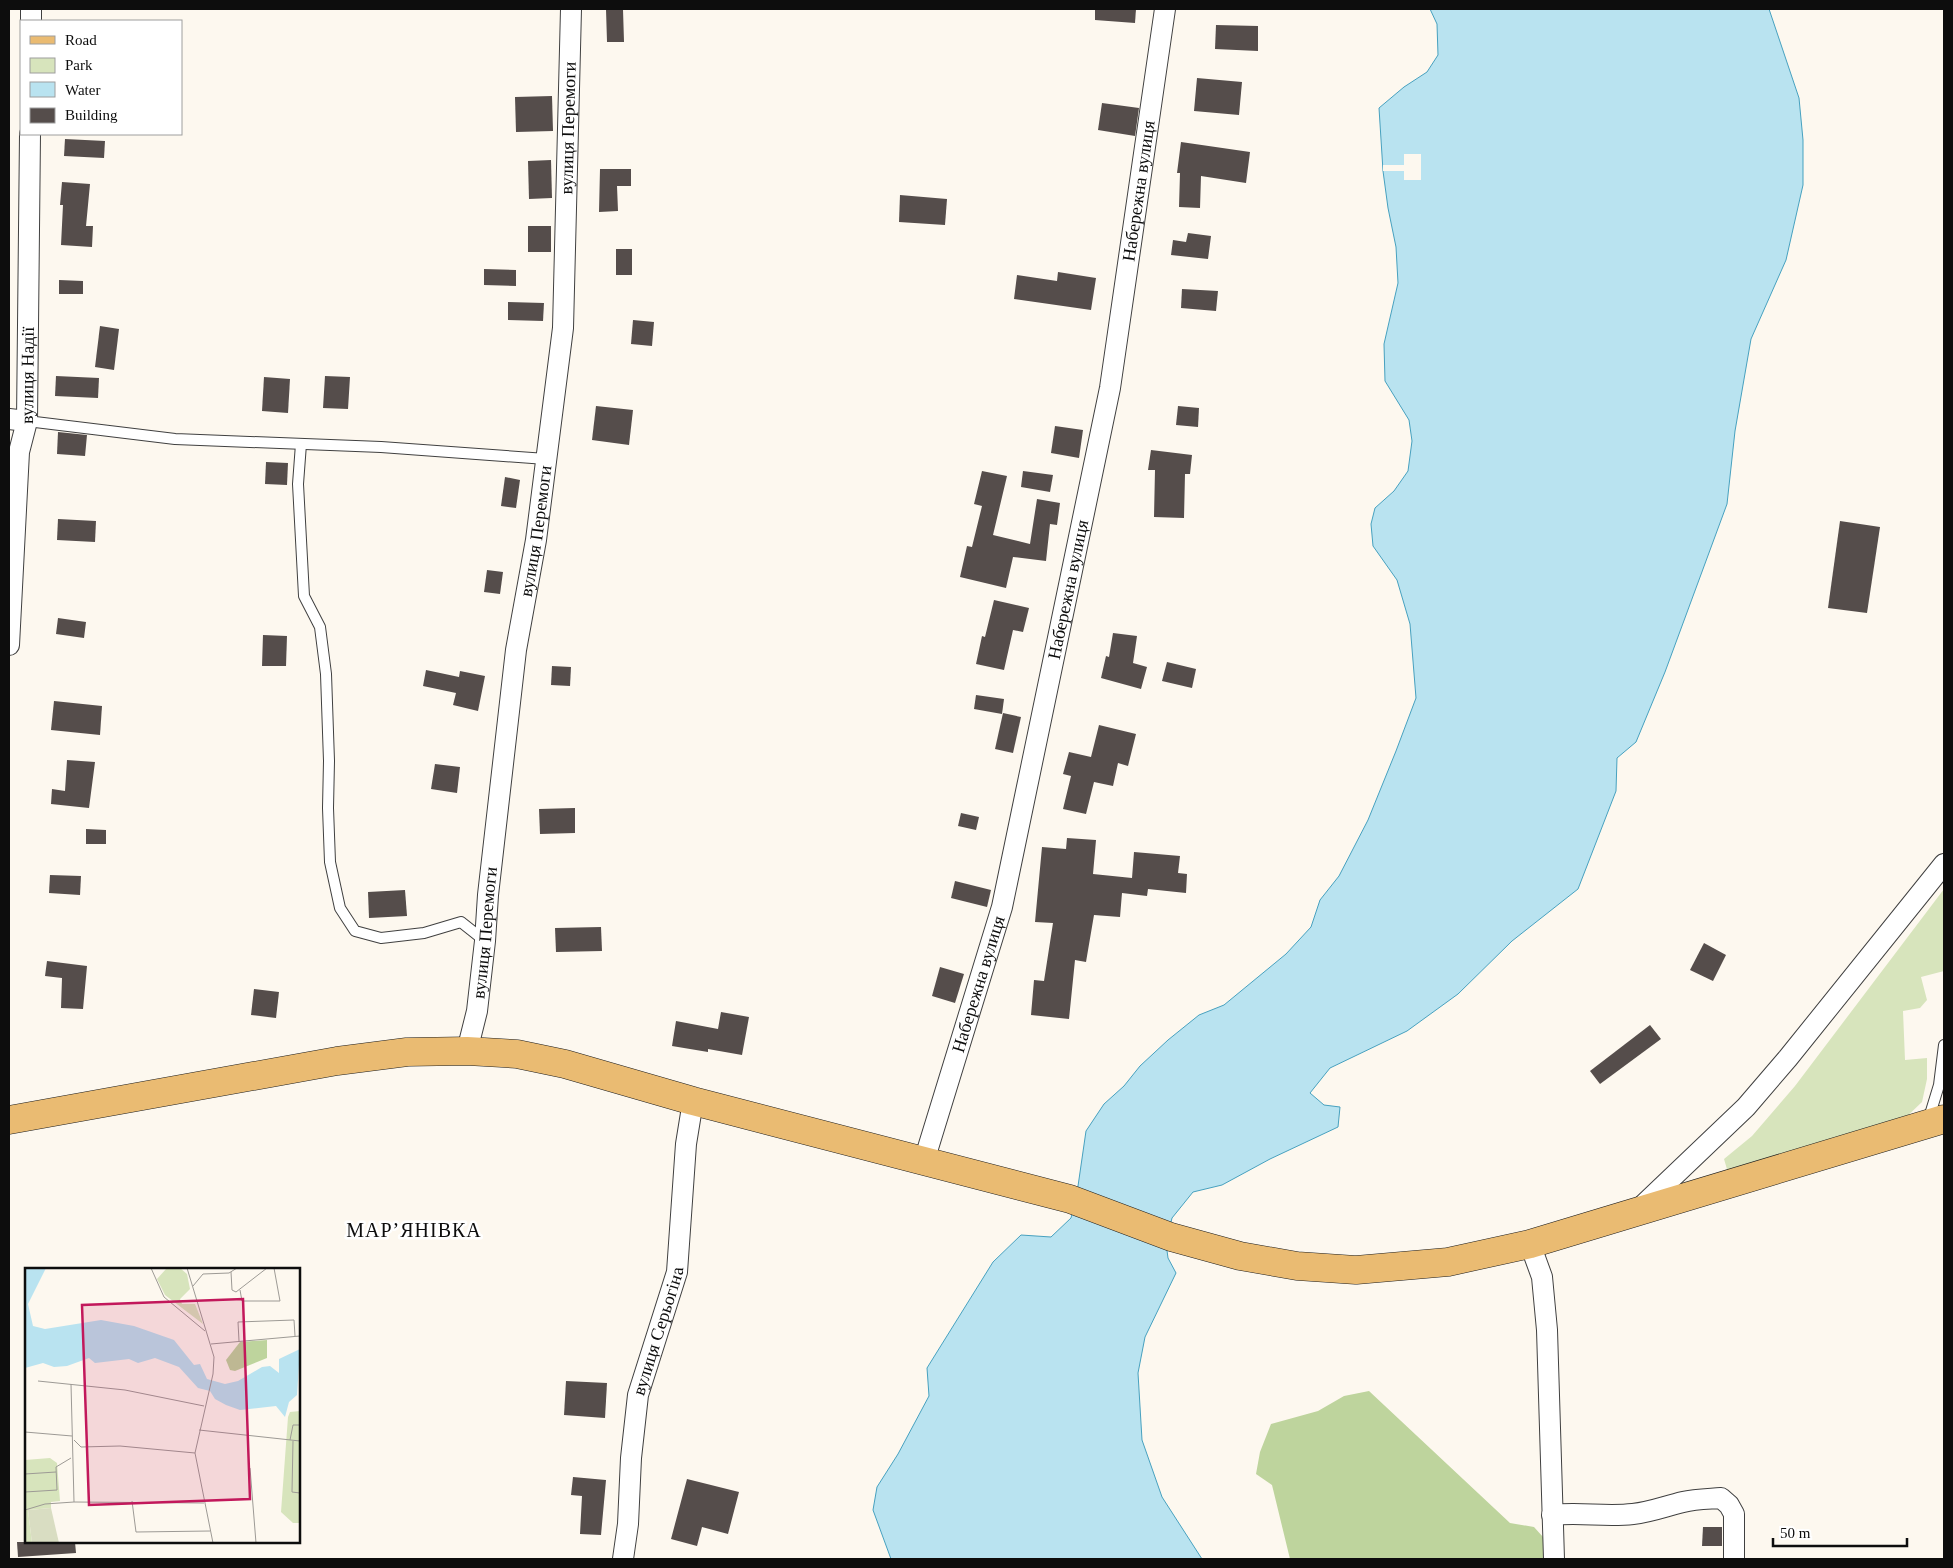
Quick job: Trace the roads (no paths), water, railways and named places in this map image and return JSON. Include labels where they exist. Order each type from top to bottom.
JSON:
[{"type":"main road","points":[[9,1120],[337,1061],[407,1052],[467,1051],[517,1054],[565,1064],[692,1100],[1070,1199],[1171,1237],[1240,1256],[1297,1266],[1356,1270],[1448,1262],[1530,1244],[1936,1121]]},
{"type":"street","name":"вулиця Перемоги","points":[[467,1051],[477,1011],[488,895],[516,650],[536,540],[563,328],[571,9]]},
{"type":"street","name":"Набережна вулиця","points":[[924,1161],[1004,897],[1110,388],[1165,9]]},
{"type":"street","name":"вулиця Надії","points":[[9,644],[19,452],[18,420],[30,135]]},
{"type":"street","points":[[1637,1211],[1746,1107],[1788,1058],[1944,864]]},
{"type":"street","name":"вулиця Серьогіна","points":[[623,1559],[628,1524],[631,1458],[638,1395],[677,1272],[686,1144],[692,1100]]},
{"type":"street","points":[[1530,1244],[1542,1277],[1547,1330],[1554,1559]]},
{"type":"street","points":[[1552,1515],[1570,1513],[1605,1516],[1634,1514],[1654,1511],[1698,1499],[1721,1498],[1729,1505],[1734,1514],[1734,1559]]},
{"type":"lane","points":[[18,420],[175,439],[381,447],[546,459]]},
{"type":"lane","points":[[301,444],[298,484],[304,596],[320,627],[326,674],[330,862],[340,908],[355,931],[381,938],[424,933],[461,922],[485,942]]},
{"type":"lane","points":[[1936,1121],[1944,1044]]},
{"type":"water","points":[[1430,9],[1769,9],[1799,98],[1803,140],[1803,185],[1786,260],[1751,339],[1735,431],[1727,504],[1665,672],[1636,742],[1617,758],[1616,791],[1578,889],[1512,941],[1458,994],[1407,1031],[1330,1068],[1310,1093],[1324,1105],[1340,1107],[1338,1127],[1270,1159],[1222,1185],[1193,1192],[1172,1218],[1166,1243],[1168,1258],[1176,1273],[1145,1337],[1138,1373],[1142,1440],[1162,1497],[1202,1559],[891,1559],[873,1510],[877,1487],[898,1454],[929,1396],[927,1368],[993,1262],[1021,1235],[1051,1237],[1071,1218],[1077,1193],[1086,1131],[1104,1104],[1168,1040],[1199,1015],[1224,1005],[1286,954],[1311,927],[1320,900],[1339,876],[1368,820],[1416,698],[1410,624],[1397,580],[1373,546],[1371,524],[1375,508],[1394,491],[1408,471],[1412,441],[1409,420],[1385,381],[1384,344],[1398,283],[1396,247],[1383,171],[1379,108],[1404,87],[1427,72],[1438,55],[1437,24]]},
{"type":"district","name":"МАР’ЯНІВКА","points":[[414,1230]]}]
